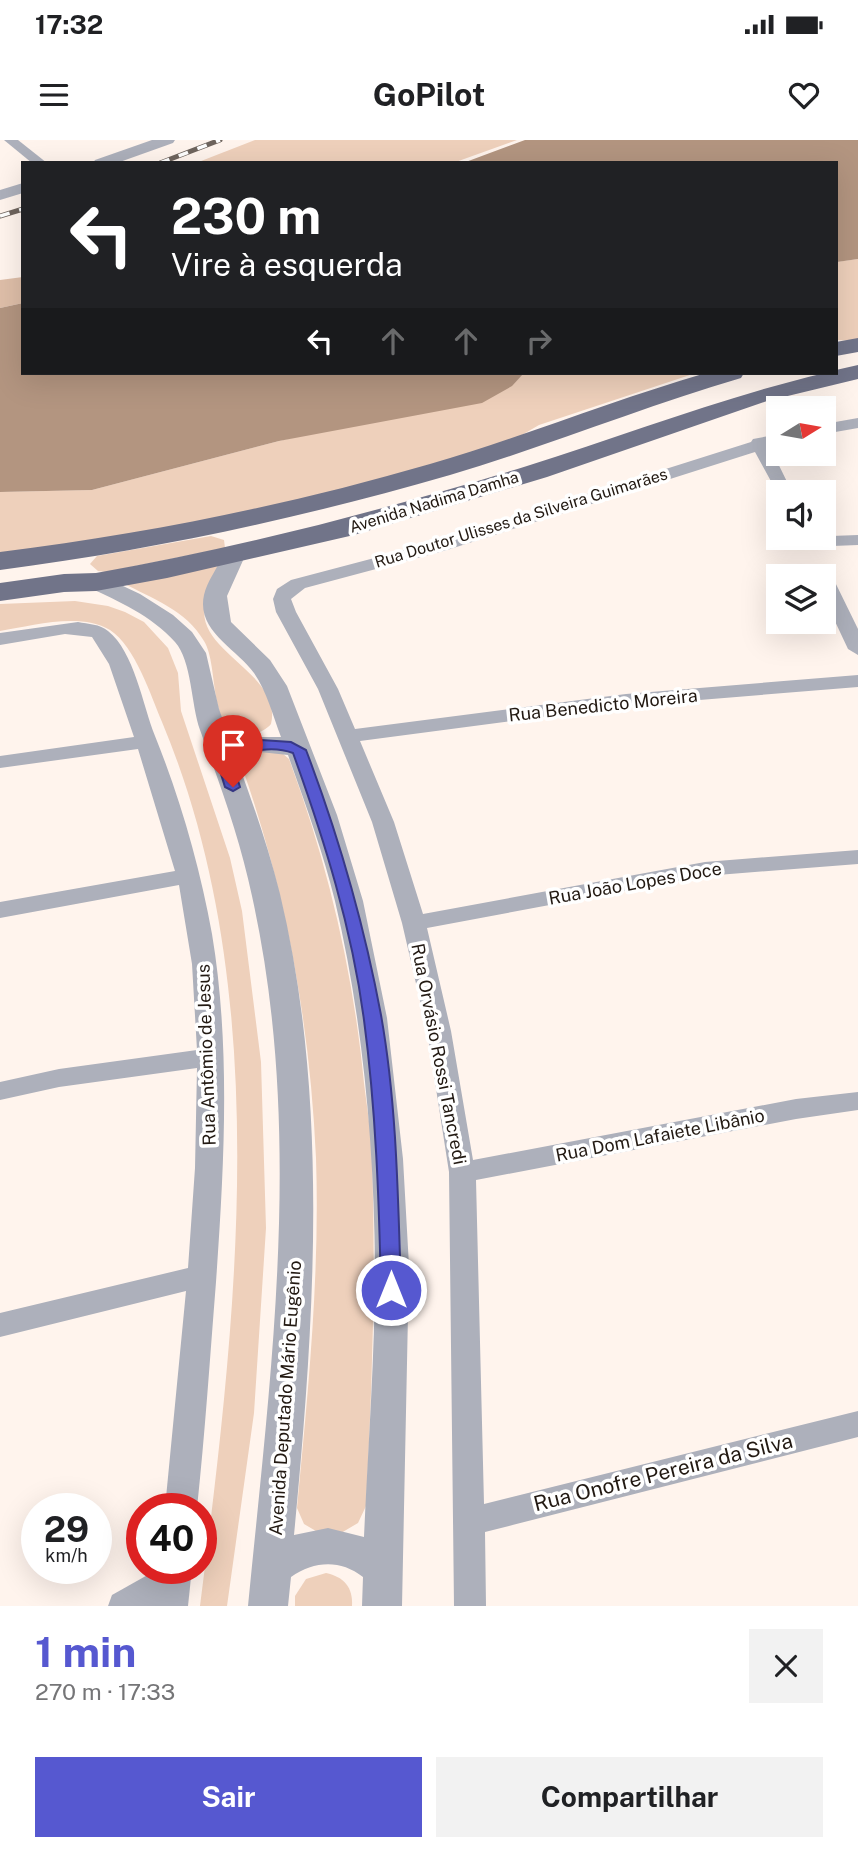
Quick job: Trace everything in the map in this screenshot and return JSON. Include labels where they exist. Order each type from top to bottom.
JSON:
[{"type":"main road","points":[[838,349],[858,345]]},
{"type":"main road","name":"Avenida Nadima Damha","points":[[0,592],[64,583],[96,582],[234,555],[427,506],[759,396],[858,372]]},
{"type":"main road","name":"Avenida Nadima Damha","points":[[0,561],[89,550],[320,502],[441,469],[726,375]]},
{"type":"main road","points":[[213,526],[236,538],[238,550],[234,555]]},
{"type":"main road","points":[[89,550],[77,557],[73,568],[80,578],[96,582]]},
{"type":"street","points":[[10,140],[38,161]]},
{"type":"street","points":[[107,161],[167,140]]},
{"type":"street","points":[[0,195],[21,189]]},
{"type":"street","points":[[836,427],[858,424]]},
{"type":"street","name":"Rua Doutor Ulisses da Silveira Guimarães","points":[[286,612],[282,599],[284,593],[298,584],[442,547],[766,442]]},
{"type":"street","points":[[759,443],[777,480]]},
{"type":"street","points":[[836,540],[858,540]]},
{"type":"street","points":[[234,555],[215,596],[219,622],[261,665],[275,686],[323,815],[349,901],[372,1018],[385,1133],[392,1266],[383,1588]]},
{"type":"street","name":"Avenida Deputado Mário Eugênio","points":[[96,582],[150,611],[186,638],[196,655],[205,709],[250,838],[271,916],[288,1031],[296,1160],[295,1269],[289,1391],[268,1606]]},
{"type":"street","points":[[836,602],[858,649]]},
{"type":"street","name":"Rua Orvásio Rossi Tancredi","points":[[286,612],[323,679],[383,822],[414,923],[439,1031],[462,1172],[470,1606]]},
{"type":"street","name":"Rua Antômio de Jesus","points":[[0,639],[51,630],[86,630],[100,634],[107,640],[129,688],[168,803],[187,876],[204,962],[209,1057],[210,1166],[182,1493]]},
{"type":"street","name":"Rua Benedicto Moreira","points":[[349,736],[626,700],[858,681]]},
{"type":"street","points":[[214,732],[233,738],[256,737],[275,731],[288,721]]},
{"type":"street","points":[[0,762],[146,741]]},
{"type":"street","points":[[224,761],[240,750],[261,744],[282,745],[299,750]]},
{"type":"street","name":"Rua João Lopes Doce","points":[[414,923],[705,869],[858,857]]},
{"type":"street","points":[[0,910],[187,876]]},
{"type":"street","points":[[0,1091],[60,1078],[209,1057]]},
{"type":"street","name":"Rua Dom Lafaiete Libânio","points":[[462,1172],[796,1109],[858,1101]]},
{"type":"street","points":[[0,1325],[200,1276]]},
{"type":"street","name":"Rua Onofre Pereira da Silva","points":[[468,1522],[858,1424]]},
{"type":"street","points":[[272,1567],[299,1550],[331,1545],[360,1552],[383,1588]]},
{"type":"street","points":[[124,1606],[174,1584]]},
{"type":"shaded area","points":[[255,140],[517,140],[459,161],[201,161]]},
{"type":"shaded area","points":[[525,140],[858,140],[858,259],[838,262],[838,161],[468,161]]},
{"type":"shaded area","points":[[858,259],[858,341],[838,340],[838,262]]},
{"type":"shaded area","points":[[21,277],[21,303],[0,308],[0,280]]},
{"type":"shaded area","points":[[21,303],[21,375],[522,375],[512,386],[482,403],[279,441],[92,490],[0,492],[0,308]]},
{"type":"shaded area","points":[[522,375],[690,375],[539,425],[515,439],[418,472],[208,522],[0,555],[0,492],[92,490],[279,441],[511,386]]},
{"type":"shaded area","points":[[211,536],[224,540],[225,548],[106,572],[98,571],[90,564],[97,556]]},
{"type":"shaded area","points":[[221,564],[206,600],[205,622],[225,650],[264,690],[271,706],[271,724],[255,733],[235,732],[226,724],[216,698],[209,653],[197,630],[168,606],[123,583]]},
{"type":"shaded area","points":[[75,601],[108,606],[144,622],[168,648],[178,673],[181,711],[230,858],[242,911],[261,1062],[266,1228],[254,1413],[227,1606],[200,1606],[203,1584],[217,1584],[217,1493],[213,1493],[234,1273],[237,1159],[234,1046],[221,935],[198,826],[162,722],[135,659],[119,637],[98,625],[70,621],[0,631],[0,604]]},
{"type":"shaded area","points":[[255,750],[281,752],[289,759],[316,838],[346,959],[370,1132],[373,1291],[366,1506],[358,1523],[341,1533],[321,1534],[304,1524],[297,1508],[315,1290],[316,1158],[308,1058],[293,958],[271,860],[241,764],[245,756]]},
{"type":"shaded area","points":[[326,1573],[338,1577],[346,1584],[351,1593],[352,1606],[295,1606],[295,1596],[306,1579]]},
{"type":"railway","points":[[165,161],[220,140]]},
{"type":"railway","points":[[0,216],[21,210]]},
{"type":"route","points":[[233,787],[224,761],[231,755],[261,744],[291,747],[299,750],[323,815],[349,901],[372,1018],[387,1159],[391,1290]]}]
